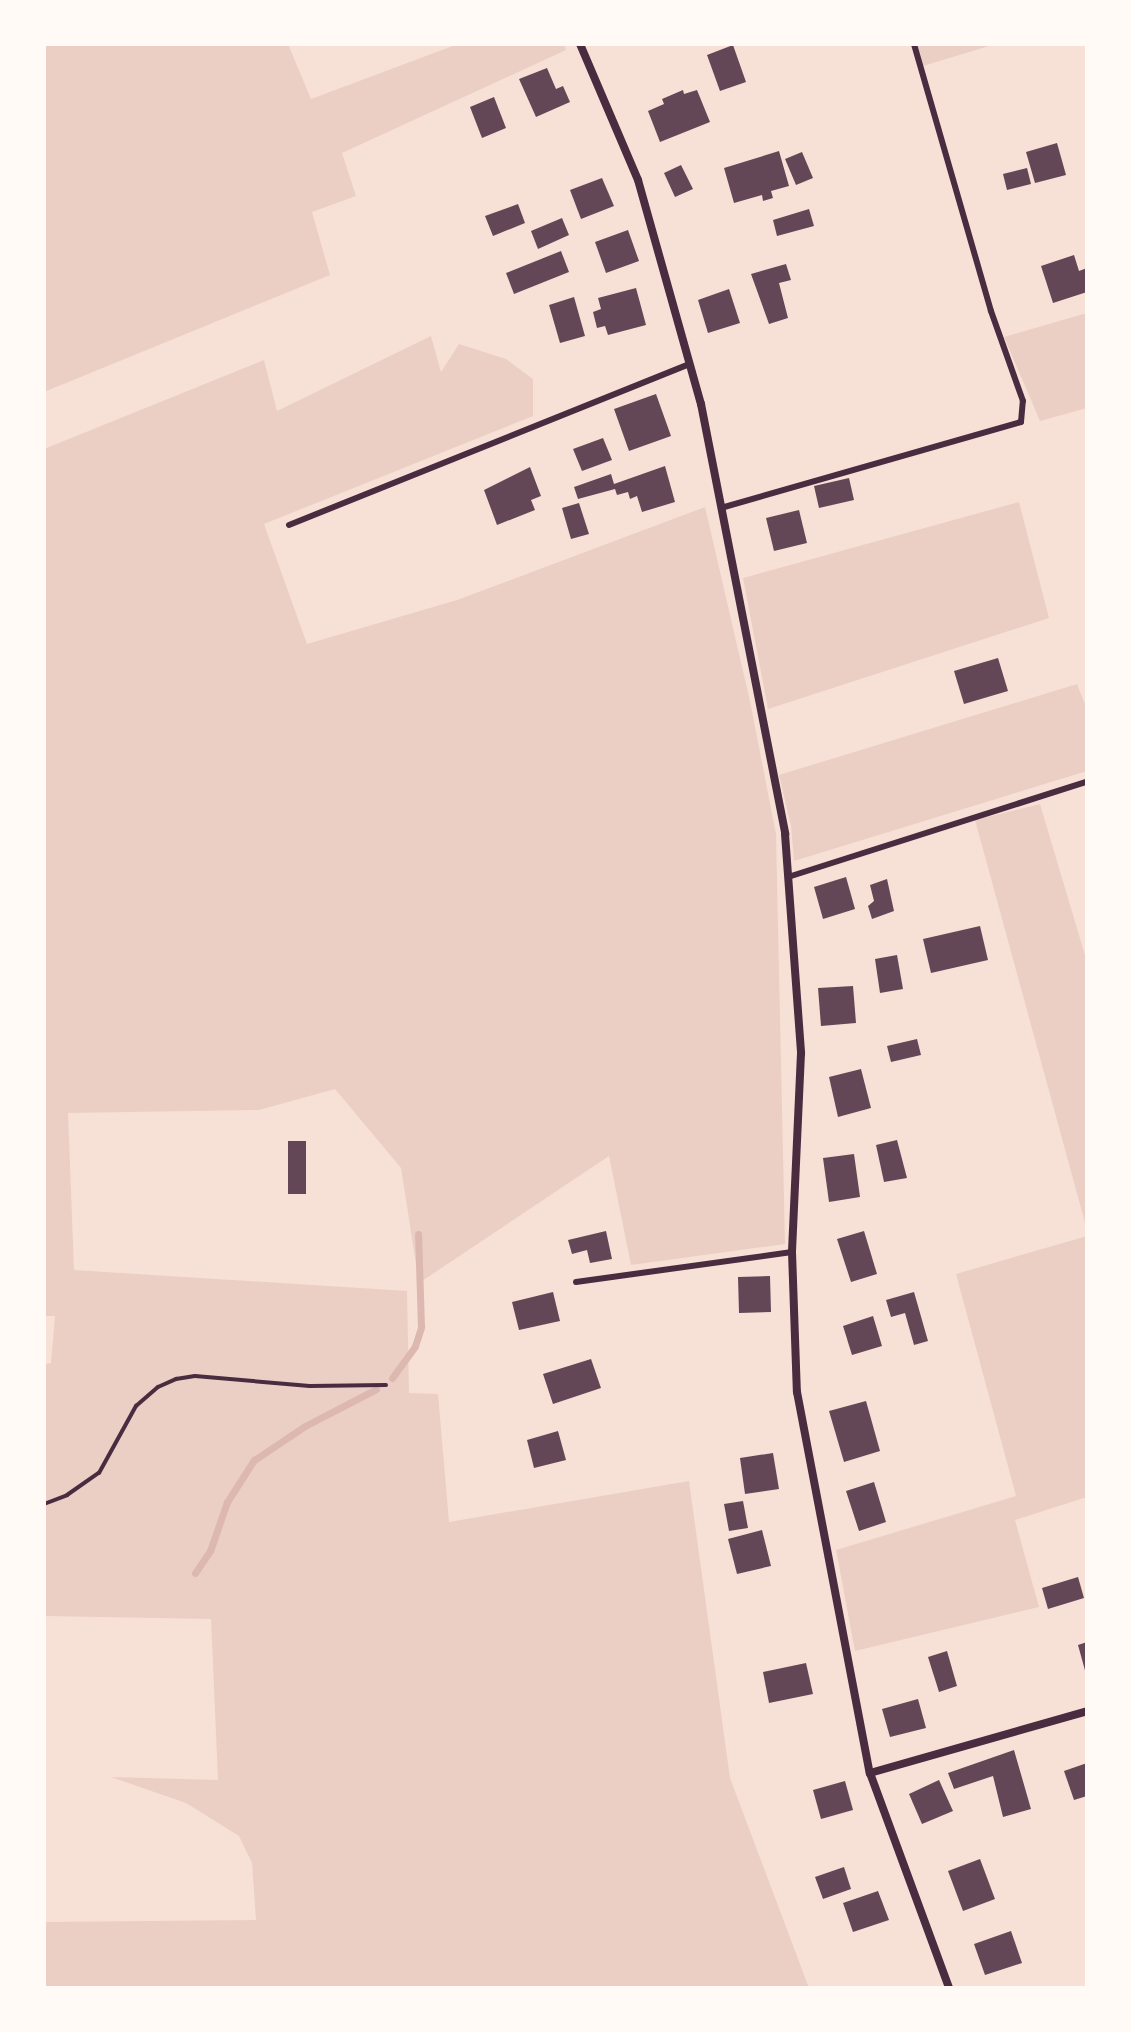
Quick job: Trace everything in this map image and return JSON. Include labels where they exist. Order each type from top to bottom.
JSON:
[{"type":"street","points":[[580,44],[638,180],[690,364],[785,834],[801,1053],[792,1252],[797,1392],[870,1773],[949,1988]]},
{"type":"street","points":[[870,1773],[1087,1711]]},
{"type":"lane","points":[[721,508],[1021,422],[1023,401],[991,311],[914,44]]},
{"type":"lane","points":[[289,525],[690,364]]},
{"type":"lane","points":[[788,877],[1086,782]]},
{"type":"lane","points":[[576,1282],[792,1252]]},
{"type":"path","points":[[44,1504],[67,1495],[99,1473],[136,1406],[158,1387],[176,1379],[195,1376],[310,1386],[386,1385]]},
{"type":"shaded area","points":[[44,44],[288,44],[311,99],[458,44],[564,44],[566,50],[342,153],[356,196],[312,212],[330,275],[44,392]]},
{"type":"shaded area","points":[[917,44],[996,44],[923,66]]},
{"type":"shaded area","points":[[1087,313],[1087,408],[1040,421],[1004,337]]},
{"type":"shaded area","points":[[431,336],[441,372],[459,344],[506,359],[533,379],[533,416],[264,524],[307,644],[457,600],[705,507],[750,701],[776,834],[785,1244],[631,1265],[609,1156],[419,1283],[401,1168],[335,1089],[259,1110],[68,1113],[74,1270],[407,1291],[409,1393],[438,1394],[449,1522],[689,1481],[730,1778],[809,1988],[44,1988],[44,1922],[256,1920],[252,1863],[239,1836],[186,1803],[111,1777],[218,1780],[211,1619],[44,1616],[44,1364],[51,1363],[55,1316],[44,1316],[44,449],[264,360],[277,411]]},
{"type":"shaded area","points":[[1019,502],[1049,618],[768,709],[743,578]]},
{"type":"shaded area","points":[[1077,684],[1087,709],[1087,771],[794,861],[791,826],[779,775]]},
{"type":"shaded area","points":[[1040,804],[1087,962],[1087,1230],[975,820]]},
{"type":"shaded area","points":[[1087,1236],[1087,1497],[1015,1520],[1039,1607],[855,1651],[836,1550],[1016,1496],[956,1274]]},
{"type":"building","points":[[733,45],[746,82],[720,91],[707,55]]},
{"type":"building","points":[[547,68],[556,89],[563,86],[570,102],[536,117],[519,79]]},
{"type":"building","points":[[683,90],[684,94],[697,90],[710,122],[660,142],[648,111],[664,104],[662,99]]},
{"type":"building","points":[[494,97],[506,128],[482,138],[470,107]]},
{"type":"building","points":[[1057,143],[1066,175],[1035,183],[1026,152]]},
{"type":"building","points":[[779,151],[789,186],[771,191],[773,198],[763,201],[762,195],[734,203],[724,168]]},
{"type":"building","points":[[802,152],[813,178],[796,185],[785,159]]},
{"type":"building","points":[[681,165],[693,189],[675,197],[664,173]]},
{"type":"building","points":[[1027,168],[1031,184],[1007,190],[1003,174]]},
{"type":"building","points":[[602,178],[614,206],[581,219],[570,190]]},
{"type":"building","points":[[518,204],[525,223],[493,236],[485,216]]},
{"type":"building","points":[[809,209],[814,226],[777,236],[773,220]]},
{"type":"building","points":[[562,218],[569,235],[538,249],[531,231]]},
{"type":"building","points":[[628,230],[639,261],[606,273],[595,242]]},
{"type":"building","points":[[561,251],[569,272],[514,294],[506,273]]},
{"type":"building","points":[[1074,255],[1079,271],[1087,268],[1087,292],[1053,303],[1041,266]]},
{"type":"building","points":[[786,264],[791,280],[779,283],[788,318],[769,324],[751,274]]},
{"type":"building","points":[[636,288],[646,325],[608,335],[605,326],[597,328],[593,312],[601,309],[598,298]]},
{"type":"building","points":[[729,289],[740,323],[708,333],[698,300]]},
{"type":"building","points":[[574,297],[585,336],[560,343],[549,305]]},
{"type":"building","points":[[656,394],[671,436],[629,451],[614,409]]},
{"type":"building","points":[[603,438],[612,460],[582,471],[573,449]]},
{"type":"building","points":[[665,466],[675,502],[642,512],[637,496],[630,499],[628,492],[617,495],[615,489],[578,499],[574,487],[611,474],[614,484]]},
{"type":"building","points":[[530,467],[541,496],[531,500],[535,510],[497,525],[484,490]]},
{"type":"building","points":[[849,478],[854,500],[819,508],[814,486]]},
{"type":"building","points":[[579,503],[589,534],[571,539],[562,508]]},
{"type":"building","points":[[799,510],[807,543],[774,551],[766,518]]},
{"type":"building","points":[[998,658],[1008,691],[964,704],[954,671]]},
{"type":"building","points":[[846,877],[855,909],[823,919],[814,887]]},
{"type":"building","points":[[887,879],[894,911],[872,919],[868,906],[874,901],[870,885]]},
{"type":"building","points":[[980,926],[988,960],[931,973],[923,939]]},
{"type":"building","points":[[897,955],[903,989],[880,993],[875,959]]},
{"type":"building","points":[[853,986],[856,1023],[821,1026],[818,988]]},
{"type":"building","points":[[917,1039],[921,1055],[891,1062],[887,1046]]},
{"type":"building","points":[[861,1069],[871,1108],[838,1117],[829,1077]]},
{"type":"building","points":[[897,1140],[907,1178],[884,1182],[876,1145]]},
{"type":"building","points":[[288,1141],[306,1141],[306,1194],[288,1194]]},
{"type":"building","points":[[854,1154],[860,1197],[829,1202],[823,1158]]},
{"type":"building","points":[[606,1231],[612,1259],[590,1263],[587,1250],[572,1254],[568,1240]]},
{"type":"building","points":[[864,1231],[877,1274],[851,1282],[837,1239]]},
{"type":"building","points":[[770,1276],[771,1312],[739,1313],[738,1277]]},
{"type":"building","points":[[553,1292],[560,1321],[519,1330],[512,1302]]},
{"type":"building","points":[[914,1292],[928,1341],[914,1345],[905,1313],[891,1317],[886,1300]]},
{"type":"building","points":[[873,1316],[882,1346],[852,1355],[843,1326]]},
{"type":"building","points":[[591,1359],[601,1388],[553,1404],[543,1374]]},
{"type":"building","points":[[866,1401],[880,1451],[844,1462],[829,1411]]},
{"type":"building","points":[[558,1431],[566,1460],[534,1468],[527,1440]]},
{"type":"building","points":[[773,1453],[779,1489],[745,1494],[740,1458]]},
{"type":"building","points":[[874,1482],[886,1522],[859,1531],[846,1491]]},
{"type":"building","points":[[743,1501],[748,1528],[729,1531],[724,1504]]},
{"type":"building","points":[[762,1530],[771,1566],[737,1574],[728,1539]]},
{"type":"building","points":[[1078,1577],[1084,1598],[1048,1609],[1042,1588]]},
{"type":"building","points":[[1087,1642],[1087,1674],[1086,1674],[1078,1645]]},
{"type":"building","points":[[947,1651],[957,1686],[939,1692],[928,1657]]},
{"type":"building","points":[[806,1663],[813,1694],[769,1703],[763,1672]]},
{"type":"building","points":[[918,1699],[926,1728],[890,1737],[882,1709]]},
{"type":"building","points":[[1014,1750],[1031,1809],[1003,1817],[993,1776],[954,1789],[948,1773]]},
{"type":"building","points":[[1087,1763],[1087,1796],[1074,1800],[1064,1771]]},
{"type":"building","points":[[939,1780],[953,1811],[922,1824],[909,1794]]},
{"type":"building","points":[[845,1781],[853,1810],[821,1819],[813,1790]]},
{"type":"building","points":[[980,1859],[995,1899],[963,1911],[948,1871]]},
{"type":"building","points":[[844,1867],[851,1889],[823,1899],[815,1877]]},
{"type":"building","points":[[878,1891],[889,1920],[853,1932],[843,1903]]},
{"type":"building","points":[[1011,1931],[1022,1963],[985,1975],[974,1944]]},
{"type":"waterway","points":[[392,1378],[415,1346],[421,1327],[418,1234]]},
{"type":"waterway","points":[[195,1573],[210,1551],[227,1502],[254,1460],[305,1426],[376,1389]]}]
